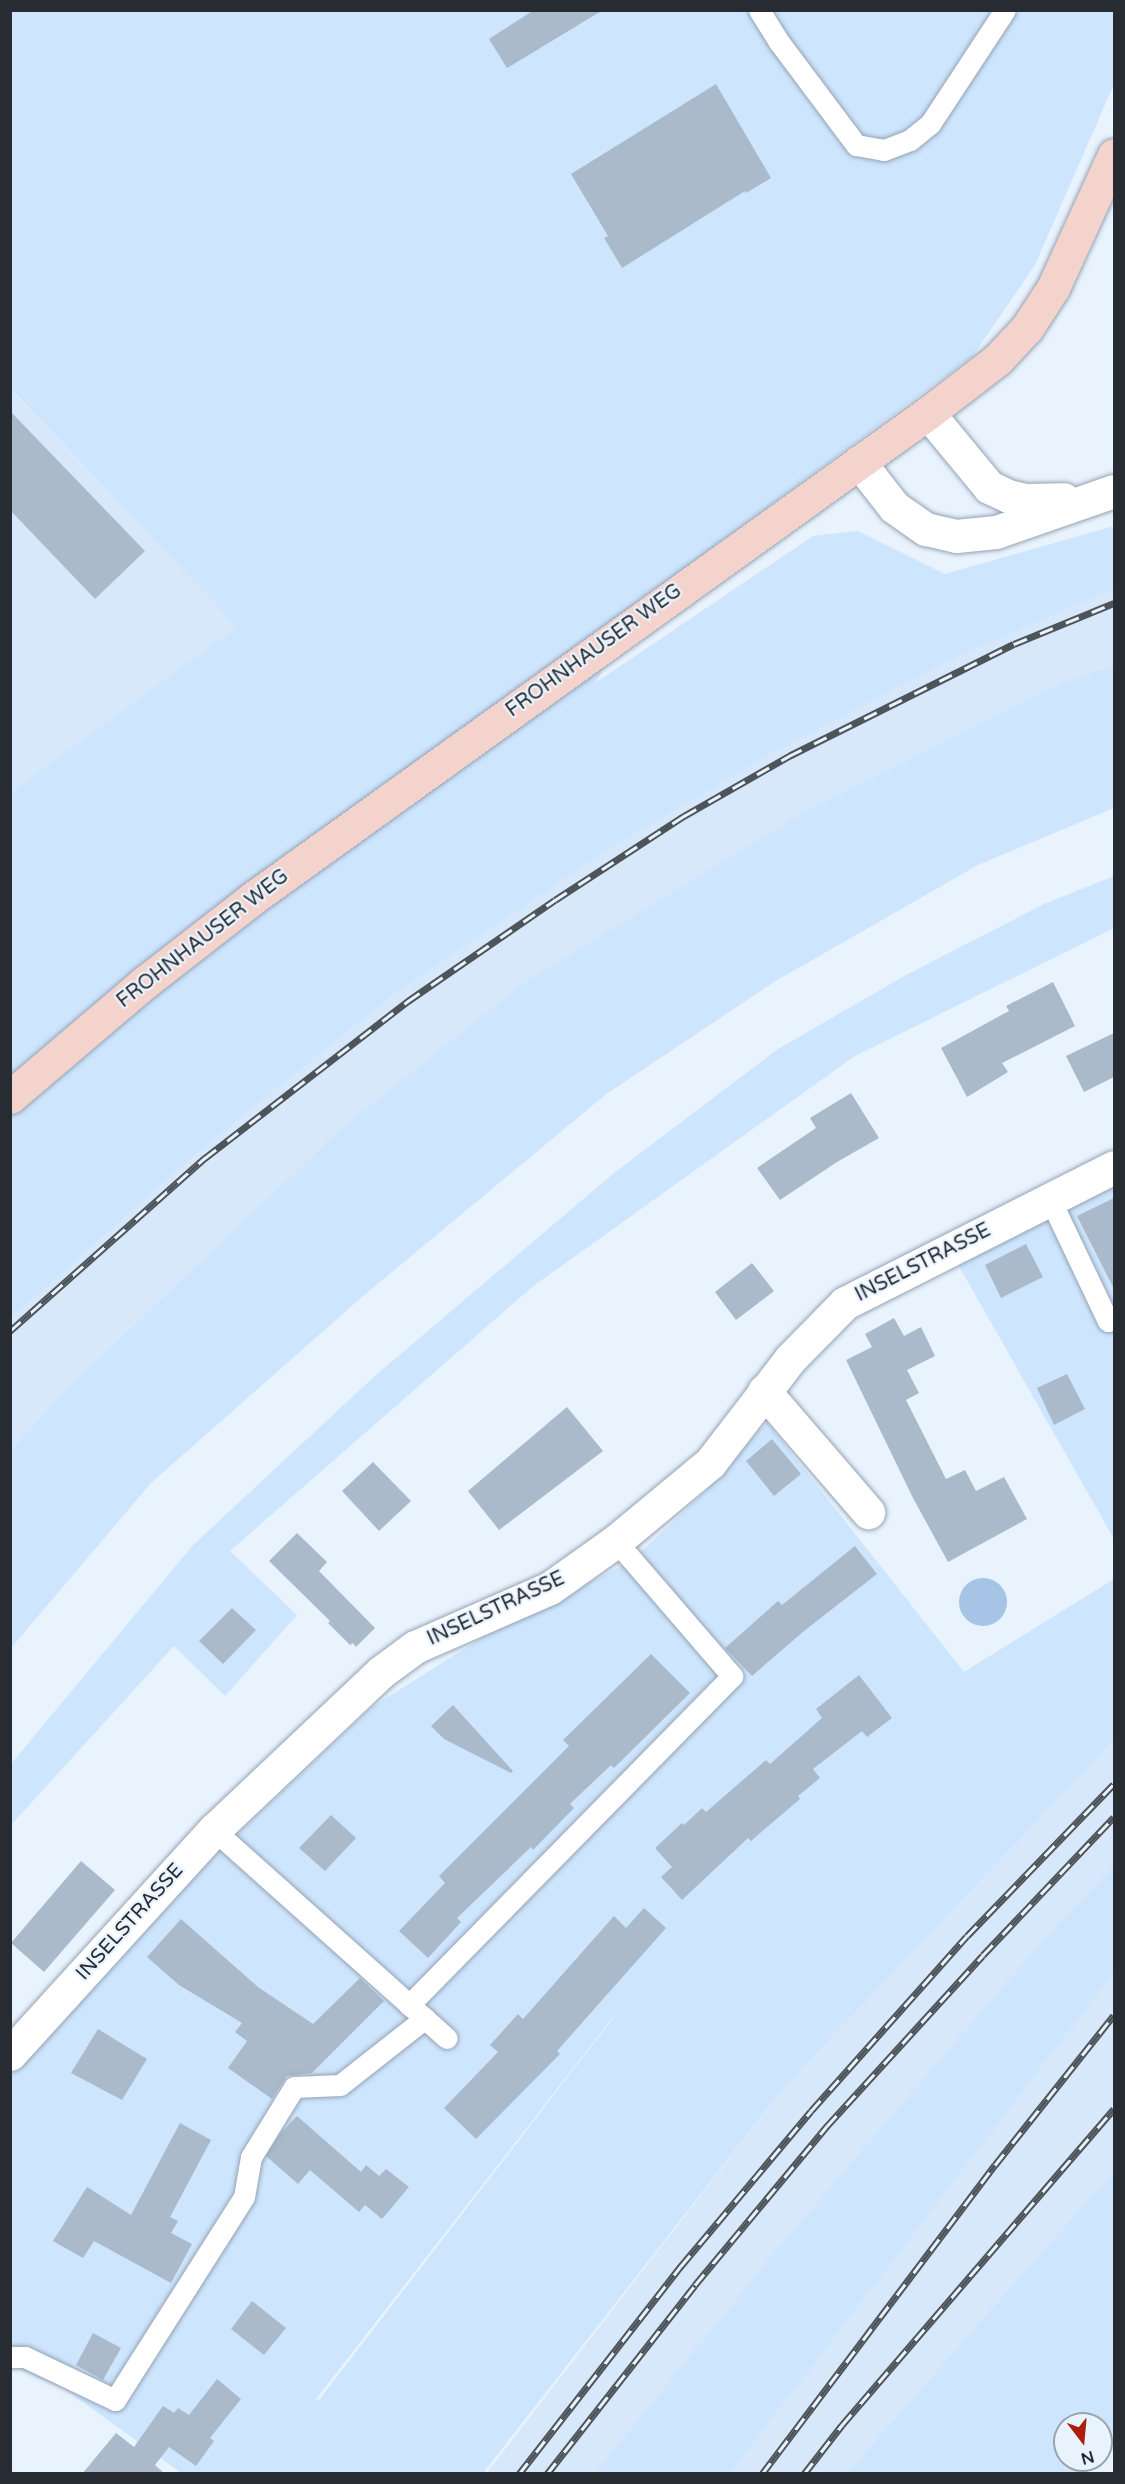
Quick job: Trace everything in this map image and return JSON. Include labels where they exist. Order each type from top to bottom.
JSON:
[{"type":"main road","name":"FROHNHAUSER WEG","points":[[10,1097],[135,990],[253,898],[928,413],[998,359],[1027,328],[1053,288],[1114,155]]},
{"type":"street","points":[[928,413],[989,488],[1025,500],[1104,495]]},
{"type":"street","points":[[859,462],[894,507],[926,529],[956,536],[996,532],[1104,495]]},
{"type":"street","name":"INSELSTRASSE","points":[[10,2054],[214,1830],[381,1672],[415,1647],[549,1588],[616,1541],[710,1463],[790,1359],[845,1303],[1114,1167]]},
{"type":"street","points":[[764,1391],[868,1512]]},
{"type":"lane","points":[[759,10],[796,66],[856,145],[884,150],[910,140],[930,124],[1005,10]]},
{"type":"lane","points":[[1050,1199],[1108,1321],[1114,1318]]},
{"type":"lane","points":[[10,2357],[26,2357],[115,2400],[244,2197],[251,2157],[294,2087],[340,2085],[417,2011],[732,1676],[616,1541]]},
{"type":"lane","points":[[214,1830],[447,2038]]},
{"type":"shaded area","points":[[11,11],[1114,11],[1114,84],[1035,265],[972,357],[649,594],[595,683],[813,536],[858,531],[945,574],[1114,526],[1114,589],[953,659],[774,752],[603,853],[397,992],[198,1152],[11,1318],[10,793],[237,627],[11,389]]},
{"type":"shaded area","points":[[10,389],[238,627],[11,793],[10,793]]},
{"type":"shaded area","points":[[1114,589],[1114,665],[1062,683],[334,1135],[59,1396],[11,1451],[11,1318],[198,1152],[397,992],[603,853],[774,752],[953,659]]},
{"type":"shaded area","points":[[1114,665],[1114,808],[978,865],[774,982],[605,1095],[362,1297],[151,1483],[11,1648],[11,1451],[59,1396],[334,1135],[521,985],[803,813],[1062,683]]},
{"type":"shaded area","points":[[1114,876],[1114,928],[855,1056],[532,1287],[230,1551],[297,1615],[225,1696],[174,1646],[11,1825],[11,1764],[193,1545],[377,1374],[614,1173],[778,1049],[906,975],[1044,904]]},
{"type":"shaded area","points":[[1114,1182],[1114,1539],[956,1261]]},
{"type":"shaded area","points":[[767,1422],[964,1672],[1114,1579],[1114,1740],[781,2091],[483,2473],[181,2473],[66,2390],[11,2366],[10,2070],[215,1855],[372,1707],[480,1639],[631,1561],[709,1488]],"holes":[[[614,2017],[319,2400],[316,2399]]]},
{"type":"shaded area","points":[[978,1578],[988,1578],[1003,1588],[1007,1602],[1003,1616],[997,1622],[988,1626],[978,1626],[963,1616],[959,1607],[959,1597],[969,1582]]},
{"type":"shaded area","points":[[1114,1740],[1114,2174],[1083,2205],[847,2473],[486,2474],[781,2091]]},
{"type":"shaded area","points":[[1114,1867],[1114,1972],[730,2473],[595,2473],[780,2246],[1045,1938]]},
{"type":"shaded area","points":[[1114,2174],[1114,2449],[1113,2412],[1053,2412],[1053,2472],[1086,2473],[847,2473],[1083,2205]]},
{"type":"building","points":[[534,10],[603,10],[507,68],[489,39]]},
{"type":"building","points":[[716,84],[771,178],[746,193],[745,191],[622,268],[604,238],[608,236],[571,174]]},
{"type":"building","points":[[10,411],[145,551],[95,599],[10,510]]},
{"type":"building","points":[[1053,982],[1075,1026],[1002,1063],[1008,1072],[967,1097],[941,1048],[1009,1011],[1006,1006]]},
{"type":"building","points":[[1114,1033],[1114,1077],[1084,1092],[1066,1056]]},
{"type":"building","points":[[851,1093],[879,1138],[837,1162],[780,1200],[757,1168],[816,1128],[810,1118]]},
{"type":"building","points":[[1114,1198],[1114,1289],[1077,1216]]},
{"type":"building","points":[[1026,1244],[1043,1277],[1001,1298],[985,1265]]},
{"type":"building","points":[[752,1263],[774,1291],[736,1320],[715,1292]]},
{"type":"building","points":[[894,1318],[904,1336],[921,1327],[935,1356],[907,1370],[919,1393],[906,1400],[946,1479],[965,1470],[976,1491],[1004,1477],[1027,1519],[948,1562],[913,1498],[846,1360],[872,1347],[865,1334]]},
{"type":"building","points":[[1067,1374],[1085,1409],[1054,1425],[1037,1388]]},
{"type":"building","points":[[567,1407],[603,1451],[499,1530],[468,1491]]},
{"type":"building","points":[[772,1439],[801,1474],[774,1496],[746,1461]]},
{"type":"building","points":[[373,1462],[411,1501],[379,1531],[342,1491]]},
{"type":"building","points":[[297,1533],[327,1562],[319,1571],[375,1628],[356,1647],[353,1643],[350,1645],[328,1623],[330,1621],[269,1561]]},
{"type":"building","points":[[855,1546],[877,1574],[804,1631],[752,1676],[725,1648],[778,1601],[782,1605]]},
{"type":"building","points":[[232,1608],[256,1630],[223,1664],[199,1641]]},
{"type":"building","points":[[651,1654],[690,1693],[614,1768],[611,1765],[570,1804],[574,1808],[533,1850],[531,1847],[457,1918],[461,1922],[428,1958],[399,1931],[445,1883],[439,1876],[569,1746],[563,1740]]},
{"type":"building","points":[[859,1675],[892,1718],[867,1737],[862,1731],[813,1769],[820,1778],[798,1796],[800,1799],[751,1841],[748,1838],[682,1900],[661,1877],[672,1867],[655,1848],[702,1808],[706,1812],[766,1760],[770,1764],[822,1718],[816,1709]]},
{"type":"building","points":[[453,1705],[513,1771],[511,1773],[444,1739],[431,1726]]},
{"type":"building","points":[[331,1815],[356,1838],[325,1871],[299,1848]]},
{"type":"building","points":[[81,1861],[115,1890],[44,1972],[11,1943]]},
{"type":"building","points":[[644,1908],[666,1928],[557,2051],[560,2054],[476,2139],[444,2108],[498,2052],[490,2045],[518,2014],[523,2019],[614,1916],[626,1928]]},
{"type":"building","points":[[181,1919],[258,1987],[313,2024],[360,1978],[384,2001],[312,2073],[287,2076],[272,2099],[228,2068],[247,2041],[235,2032],[242,2023],[179,1985],[147,1957]]},
{"type":"building","points":[[98,2029],[147,2059],[122,2100],[71,2073]]},
{"type":"building","points":[[297,2116],[361,2172],[366,2165],[379,2176],[386,2169],[409,2187],[382,2219],[365,2205],[359,2212],[310,2170],[298,2184],[266,2156],[280,2134]]},
{"type":"building","points":[[180,2123],[211,2140],[170,2217],[178,2221],[171,2233],[192,2244],[171,2283],[94,2241],[83,2258],[53,2241],[87,2187],[131,2215]]},
{"type":"building","points":[[252,2301],[286,2328],[264,2355],[231,2329]]},
{"type":"building","points":[[93,2333],[121,2348],[103,2380],[76,2365]]},
{"type":"building","points":[[217,2379],[241,2399],[210,2438],[214,2441],[196,2466],[169,2447],[155,2465],[165,2474],[82,2474],[116,2433],[134,2447],[163,2406],[174,2413],[178,2408],[189,2415]]},
{"type":"railway","points":[[10,1331],[205,1158],[408,1001],[555,900],[684,816],[789,756],[1014,644],[1114,603]]},
{"type":"railway","points":[[519,2474],[681,2266],[811,2111],[967,1936],[1114,1784]]},
{"type":"railway","points":[[547,2474],[695,2285],[827,2126],[983,1955],[1114,1817]]},
{"type":"railway","points":[[762,2474],[995,2165],[1114,2015]]},
{"type":"railway","points":[[804,2474],[842,2425],[1114,2109]]}]
